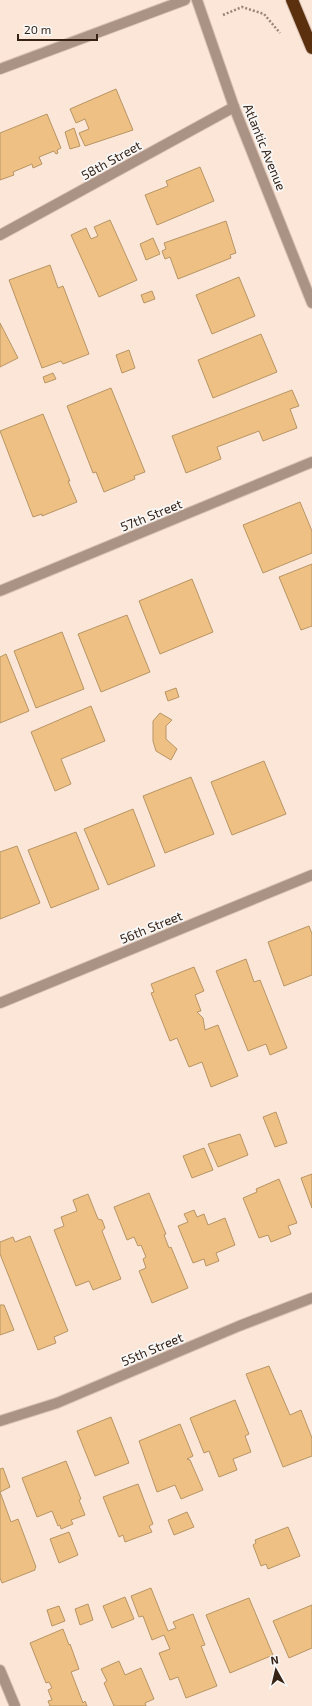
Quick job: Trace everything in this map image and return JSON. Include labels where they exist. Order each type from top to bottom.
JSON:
[{"type":"highway","points":[[292,0],[312,48]]},
{"type":"street","points":[[0,69],[185,0]]},
{"type":"street","name":"Atlantic Avenue","points":[[197,0],[234,107],[312,303]]},
{"type":"street","name":"58th Street","points":[[0,235],[234,107]]},
{"type":"street","name":"57th Street","points":[[0,591],[312,462]]},
{"type":"street","name":"56th Street","points":[[0,1004],[312,875]]},
{"type":"street","name":"55th Street","points":[[0,1421],[57,1403],[239,1326],[312,1298]]},
{"type":"street","points":[[0,1670],[15,1706]]},
{"type":"path","points":[[205,23],[242,7],[264,14],[280,33]]},
{"type":"building","points":[[116,89],[133,130],[85,146],[79,133],[89,129],[85,119],[76,123],[70,109]]},
{"type":"building","points":[[47,114],[61,148],[57,150],[58,153],[56,154],[54,151],[39,157],[42,164],[33,168],[32,164],[13,172],[14,175],[0,180],[0,133]]},
{"type":"building","points":[[74,128],[80,146],[70,149],[65,132]]},
{"type":"building","points":[[200,167],[214,201],[157,225],[145,195],[168,186],[166,181]]},
{"type":"building","points":[[110,220],[137,280],[99,297],[71,235],[86,228],[91,239],[98,236],[94,227]]},
{"type":"building","points":[[226,221],[236,253],[230,255],[231,258],[178,279],[170,257],[165,259],[162,251],[166,249],[164,243]]},
{"type":"building","points":[[153,238],[160,254],[146,260],[140,244]]},
{"type":"building","points":[[50,265],[58,288],[63,286],[89,354],[63,364],[61,361],[42,368],[9,280]]},
{"type":"building","points":[[239,277],[255,316],[212,334],[196,295]]},
{"type":"building","points":[[152,291],[155,299],[144,303],[141,295]]},
{"type":"building","points":[[0,323],[18,358],[0,367]]},
{"type":"building","points":[[261,334],[277,372],[213,398],[198,360]]},
{"type":"building","points":[[129,350],[135,368],[122,373],[116,355]]},
{"type":"building","points":[[53,373],[56,379],[45,383],[43,377]]},
{"type":"building","points":[[111,388],[145,472],[134,476],[135,479],[104,492],[96,472],[93,473],[67,406]]},
{"type":"building","points":[[292,390],[299,406],[290,409],[297,428],[263,441],[259,431],[217,447],[221,459],[186,473],[172,436]]},
{"type":"building","points":[[43,414],[77,502],[42,516],[42,514],[33,517],[0,431]]},
{"type":"building","points":[[300,502],[312,531],[312,553],[263,573],[243,525]]},
{"type":"building","points":[[312,564],[312,626],[301,630],[279,577]]},
{"type":"building","points":[[192,579],[213,632],[160,654],[139,601]]},
{"type":"building","points":[[127,615],[150,672],[101,692],[78,634]]},
{"type":"building","points":[[62,632],[84,689],[36,708],[14,651]]},
{"type":"building","points":[[6,654],[29,711],[0,723],[0,657]]},
{"type":"building","points":[[176,688],[179,697],[168,701],[165,692]]},
{"type":"building","points":[[91,706],[105,741],[61,759],[71,784],[55,791],[31,732]]},
{"type":"building","points":[[160,713],[172,720],[166,726],[166,739],[177,749],[171,760],[156,751],[153,741],[153,721]]},
{"type":"building","points":[[264,761],[286,814],[232,835],[211,782]]},
{"type":"building","points":[[191,777],[214,834],[165,853],[143,796]]},
{"type":"building","points":[[133,809],[155,866],[108,885],[84,829]]},
{"type":"building","points":[[76,832],[99,889],[51,908],[28,850]]},
{"type":"building","points":[[17,846],[40,903],[0,919],[0,852]]},
{"type":"building","points":[[309,926],[312,934],[312,975],[284,986],[268,942]]},
{"type":"building","points":[[246,959],[254,982],[260,980],[287,1048],[270,1055],[266,1044],[248,1051],[216,971]]},
{"type":"building","points":[[194,967],[204,991],[195,995],[201,1011],[197,1012],[203,1018],[205,1030],[218,1025],[238,1076],[211,1087],[202,1062],[189,1067],[177,1038],[170,1041],[151,993],[154,992],[151,984]]},
{"type":"building","points":[[276,1112],[287,1143],[275,1147],[263,1117]]},
{"type":"building","points":[[240,1134],[248,1155],[218,1167],[208,1144]]},
{"type":"building","points":[[204,1148],[213,1170],[192,1178],[183,1156]]},
{"type":"building","points":[[312,1174],[312,1208],[301,1178]]},
{"type":"building","points":[[279,1179],[297,1223],[288,1226],[291,1234],[271,1242],[268,1235],[259,1238],[243,1198],[257,1192],[256,1189]]},
{"type":"building","points":[[149,1193],[166,1234],[164,1235],[169,1248],[171,1247],[188,1288],[152,1303],[139,1271],[146,1268],[143,1259],[146,1257],[141,1245],[138,1246],[134,1237],[127,1240],[114,1207]]},
{"type":"building","points":[[88,1194],[98,1219],[102,1220],[105,1228],[102,1231],[121,1279],[93,1290],[89,1281],[76,1286],[54,1230],[64,1226],[61,1217],[77,1211],[73,1200]]},
{"type":"building","points":[[194,1210],[197,1217],[204,1214],[208,1225],[225,1218],[235,1245],[216,1253],[219,1261],[206,1266],[204,1259],[193,1263],[178,1226],[188,1222],[184,1214]]},
{"type":"building","points":[[30,1236],[68,1331],[54,1337],[56,1343],[38,1350],[0,1254],[0,1242],[13,1237],[15,1242]]},
{"type":"building","points":[[0,1305],[4,1305],[14,1330],[0,1335]]},
{"type":"building","points":[[269,1366],[290,1415],[301,1410],[312,1438],[312,1456],[283,1467],[246,1374]]},
{"type":"building","points":[[235,1400],[249,1434],[245,1436],[251,1452],[233,1459],[237,1470],[219,1477],[209,1451],[204,1453],[190,1418]]},
{"type":"building","points":[[111,1417],[129,1463],[95,1476],[77,1431]]},
{"type":"building","points":[[180,1424],[193,1456],[187,1459],[190,1460],[203,1490],[181,1499],[175,1485],[157,1492],[139,1441]]},
{"type":"building","points":[[66,1461],[81,1499],[79,1500],[85,1515],[71,1520],[73,1524],[61,1529],[60,1525],[58,1526],[52,1511],[37,1517],[22,1478]]},
{"type":"building","points":[[3,1468],[10,1487],[0,1492],[0,1469]]},
{"type":"building","points":[[138,1484],[153,1524],[149,1526],[152,1532],[125,1542],[123,1535],[119,1537],[103,1497]]},
{"type":"building","points":[[0,1492],[11,1522],[18,1519],[36,1567],[35,1570],[2,1583],[0,1578]]},
{"type":"building","points":[[187,1512],[194,1527],[174,1535],[168,1520]]},
{"type":"building","points":[[288,1527],[300,1556],[268,1569],[266,1564],[261,1566],[253,1545],[256,1543],[255,1540]]},
{"type":"building","points":[[69,1532],[78,1555],[59,1563],[50,1539]]},
{"type":"building","points":[[151,1588],[168,1631],[176,1628],[173,1622],[193,1614],[205,1645],[201,1646],[217,1686],[186,1698],[178,1677],[170,1680],[159,1653],[170,1649],[164,1635],[152,1640],[143,1616],[139,1617],[131,1596]]},
{"type":"building","points":[[125,1597],[134,1619],[112,1628],[103,1606]]},
{"type":"building","points":[[249,1598],[273,1655],[230,1673],[206,1615]]},
{"type":"building","points":[[88,1604],[93,1620],[80,1625],[75,1609]]},
{"type":"building","points":[[312,1605],[312,1648],[289,1658],[273,1621]]},
{"type":"building","points":[[59,1606],[65,1621],[52,1626],[47,1610]]},
{"type":"building","points":[[63,1629],[79,1669],[71,1672],[83,1703],[85,1701],[87,1706],[50,1706],[48,1701],[52,1700],[48,1690],[52,1688],[49,1682],[46,1683],[30,1643]]},
{"type":"building","points":[[119,1661],[125,1675],[141,1668],[154,1699],[145,1703],[146,1706],[114,1706],[104,1683],[107,1681],[101,1669]]}]
